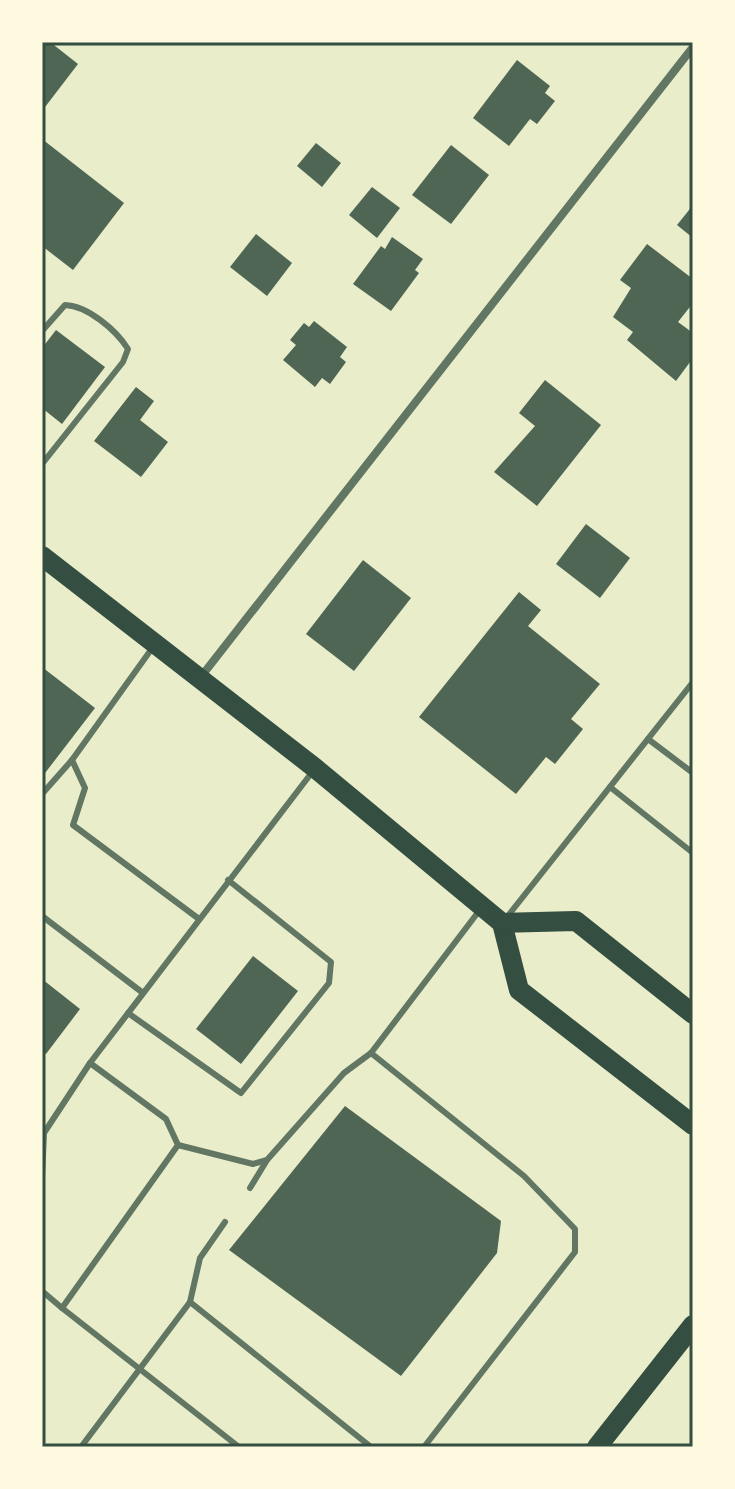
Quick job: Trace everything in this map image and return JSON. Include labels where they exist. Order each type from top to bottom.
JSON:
[{"type":"main road","points":[[43,560],[315,768],[502,923],[519,990],[693,1125]]},
{"type":"main road","points":[[502,923],[576,921],[693,1014]]},
{"type":"main road","points":[[597,1447],[693,1325]]},
{"type":"street","points":[[199,678],[693,47]]},
{"type":"lane","points":[[42,331],[65,305],[80,306],[122,339],[128,349],[123,362],[42,464]]},
{"type":"lane","points":[[42,794],[72,760],[155,644]]},
{"type":"lane","points":[[502,923],[693,682]]},
{"type":"lane","points":[[648,739],[693,773]]},
{"type":"lane","points":[[72,760],[85,788],[73,825],[199,919]]},
{"type":"lane","points":[[42,1178],[44,1133],[90,1063],[315,768]]},
{"type":"lane","points":[[610,787],[693,853]]},
{"type":"lane","points":[[128,1013],[241,1093],[329,983],[331,962],[228,880]]},
{"type":"lane","points":[[250,1188],[267,1160],[344,1073],[371,1053],[482,907]]},
{"type":"lane","points":[[42,916],[143,993]]},
{"type":"lane","points":[[371,1053],[524,1176],[575,1229],[575,1252],[424,1447]]},
{"type":"lane","points":[[90,1063],[166,1119],[178,1145]]},
{"type":"lane","points":[[178,1145],[253,1164],[267,1160]]},
{"type":"lane","points":[[62,1308],[178,1145]]},
{"type":"lane","points":[[86,1445],[190,1302],[200,1258],[225,1222]]},
{"type":"lane","points":[[42,1291],[239,1447]]},
{"type":"lane","points":[[190,1302],[371,1447]]},
{"type":"building","points":[[42,42],[50,42],[78,64],[42,111]]},
{"type":"building","points":[[517,60],[550,86],[545,93],[555,101],[537,124],[530,119],[509,146],[473,118]]},
{"type":"building","points":[[42,139],[124,203],[73,270],[42,246]]},
{"type":"building","points":[[316,143],[341,163],[322,187],[297,166]]},
{"type":"building","points":[[451,145],[489,175],[451,224],[412,195]]},
{"type":"building","points":[[372,187],[400,208],[377,238],[349,215]]},
{"type":"building","points":[[693,205],[693,238],[677,225]]},
{"type":"building","points":[[256,234],[292,263],[267,296],[230,267]]},
{"type":"building","points":[[392,237],[423,259],[415,270],[419,273],[391,311],[353,284],[381,246],[385,249]]},
{"type":"building","points":[[647,244],[693,279],[693,303],[678,322],[693,333],[690,340],[693,358],[676,381],[627,340],[633,332],[613,317],[631,288],[620,280]]},
{"type":"building","points":[[314,321],[347,347],[340,357],[346,362],[330,384],[322,378],[315,387],[283,360],[296,345],[290,340],[304,323],[309,327]]},
{"type":"building","points":[[56,330],[105,367],[62,424],[42,408],[42,348]]},
{"type":"building","points":[[545,380],[601,425],[537,506],[494,472],[535,426],[519,413]]},
{"type":"building","points":[[136,387],[154,401],[140,420],[168,442],[141,477],[94,441]]},
{"type":"building","points":[[586,524],[630,558],[600,598],[556,564]]},
{"type":"building","points":[[363,560],[411,598],[354,671],[306,634]]},
{"type":"building","points":[[519,592],[541,610],[528,626],[600,684],[571,719],[583,729],[555,764],[546,757],[516,794],[419,717]]},
{"type":"building","points":[[42,667],[95,708],[42,777]]},
{"type":"building","points":[[253,956],[298,991],[241,1064],[196,1029]]},
{"type":"building","points":[[42,979],[80,1009],[46,1054],[42,1051]]},
{"type":"building","points":[[345,1106],[501,1221],[497,1253],[401,1376],[229,1250]]}]
